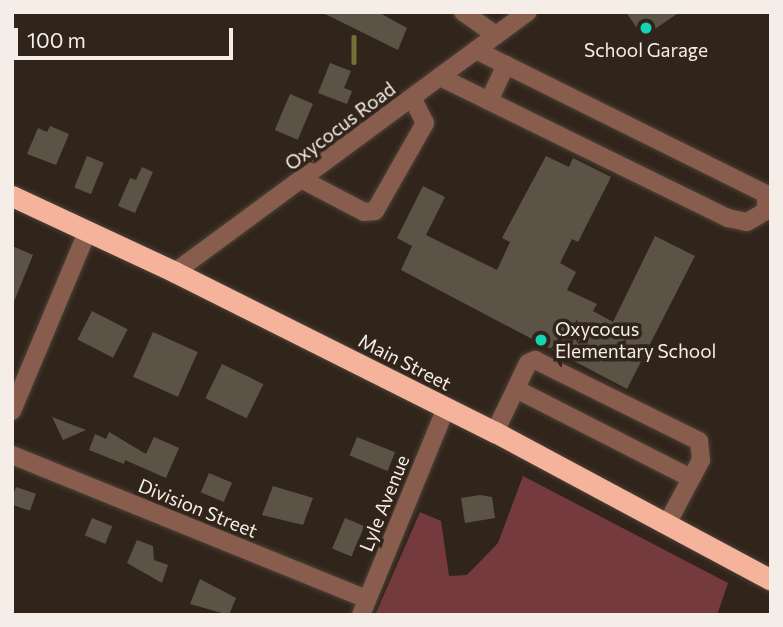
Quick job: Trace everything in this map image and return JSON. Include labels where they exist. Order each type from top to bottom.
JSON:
[{"type":"highway","name":"Main Street","points":[[12,196],[175,272],[495,432],[771,580]]},
{"type":"street","points":[[463,12],[496,35]]},
{"type":"street","name":"Oxycocus Road","points":[[175,272],[528,12]]},
{"type":"street","points":[[440,77],[728,218],[747,222],[766,211],[766,194],[476,50]]},
{"type":"street","points":[[489,101],[506,65]]},
{"type":"street","points":[[303,180],[364,212],[375,211],[425,123],[412,98]]},
{"type":"street","points":[[12,411],[87,233]]},
{"type":"street","points":[[495,432],[528,363],[541,361],[699,440],[703,453],[667,524]]},
{"type":"street","points":[[516,389],[691,478]]},
{"type":"street","name":"Lyle Avenue","points":[[364,607],[446,408]]},
{"type":"street","name":"Division Street","points":[[12,455],[364,607]]},
{"type":"shaded area","points":[[523,476],[728,583],[717,615],[375,615],[420,512],[441,521],[449,576],[467,575],[498,543]]},
{"type":"building","points":[[321,12],[378,12],[407,28],[398,50]]},
{"type":"building","name":"School Garage","points":[[626,12],[680,12],[643,37]]},
{"type":"building","points":[[330,63],[351,71],[344,88],[352,91],[347,104],[318,93]]},
{"type":"building","points":[[290,94],[313,104],[298,140],[275,130]]},
{"type":"building","points":[[50,126],[69,134],[56,165],[27,154],[38,128],[47,132]]},
{"type":"building","points":[[87,156],[104,163],[91,194],[74,188]]},
{"type":"building","points":[[546,156],[569,167],[573,158],[611,177],[578,242],[572,239],[560,263],[576,272],[567,290],[597,304],[593,311],[613,322],[655,236],[695,256],[627,389],[401,270],[412,246],[397,238],[423,186],[445,197],[426,235],[497,270],[510,242],[502,238]]},
{"type":"building","points":[[142,167],[153,172],[135,213],[118,206],[130,178],[136,180]]},
{"type":"building","points":[[12,246],[33,255],[13,304],[12,304]]},
{"type":"building","points":[[92,311],[128,329],[113,358],[77,340]]},
{"type":"building","points":[[153,332],[198,352],[178,397],[133,377]]},
{"type":"building","points":[[222,364],[263,384],[247,418],[205,398]]},
{"type":"building","points":[[52,417],[86,430],[63,440]]},
{"type":"building","points":[[109,432],[146,454],[154,437],[179,448],[166,478],[125,460],[124,464],[89,450],[95,434],[106,439]]},
{"type":"building","points":[[357,437],[395,452],[388,471],[350,456]]},
{"type":"building","points":[[209,473],[232,483],[224,502],[201,492]]},
{"type":"building","points":[[273,486],[313,498],[303,525],[262,515]]},
{"type":"building","points":[[16,487],[36,494],[30,511],[12,505]]},
{"type":"building","points":[[480,495],[492,497],[495,518],[465,523],[461,498]]},
{"type":"building","points":[[92,518],[112,526],[105,544],[85,536]]},
{"type":"building","points":[[345,518],[364,526],[351,557],[332,548]]},
{"type":"building","points":[[137,540],[153,546],[154,560],[168,565],[162,583],[127,563]]},
{"type":"building","points":[[200,579],[236,598],[229,615],[190,604]]},
{"type":"waterway","points":[[354,37],[354,62]]},
{"type":"place","name":"School Garage","points":[[646,28]]},
{"type":"place","name":"Oxycocus Elementary School","points":[[541,340]]}]
